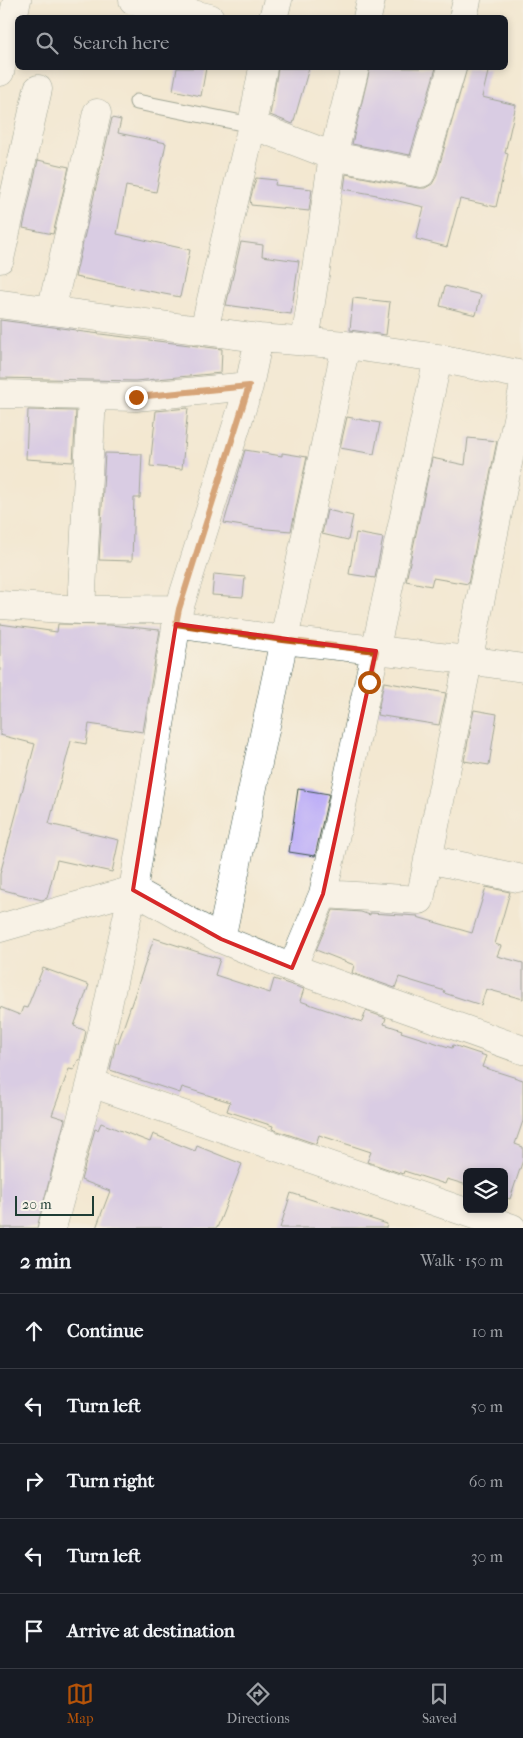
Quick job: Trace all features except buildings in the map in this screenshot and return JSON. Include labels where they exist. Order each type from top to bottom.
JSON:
[{"type":"street","points":[[0,72],[18,0]]},
{"type":"street","points":[[133,0],[197,15]]},
{"type":"street","points":[[274,15],[278,0]]},
{"type":"street","points":[[368,15],[371,0]]},
{"type":"street","points":[[464,15],[466,0]]},
{"type":"street","points":[[204,330],[252,124],[263,70]]},
{"type":"street","points":[[305,342],[333,156],[354,70]]},
{"type":"street","points":[[252,124],[333,156],[421,173],[451,70]]},
{"type":"street","points":[[0,259],[38,89]]},
{"type":"street","points":[[51,311],[97,113]]},
{"type":"street","points":[[0,304],[260,338],[346,345],[438,358],[523,375]]},
{"type":"street","points":[[52,1228],[91,1083],[133,890],[178,617],[249,386],[260,338]]},
{"type":"street","points":[[222,938],[346,345]]},
{"type":"street","points":[[292,968],[323,894],[438,358]]},
{"type":"street","points":[[0,394],[136,397],[249,386]]},
{"type":"street","points":[[323,894],[420,900],[523,389]]},
{"type":"street","points":[[82,610],[92,397]]},
{"type":"street","points":[[0,605],[178,617],[283,640],[468,660],[523,668]]},
{"type":"street","points":[[428,859],[518,878]]},
{"type":"street","points":[[0,928],[133,890],[222,938],[292,968],[523,1050]]},
{"type":"street","points":[[91,1083],[512,1228]]},
{"type":"lane","points":[[137,102],[252,124]]},
{"type":"highlighted area","points":[[176,624],[376,651],[323,894],[292,968],[221,939],[133,890]]},
{"type":"route","points":[[136,397],[249,386],[179,609],[176,624],[283,640],[376,651],[369,682]]}]
